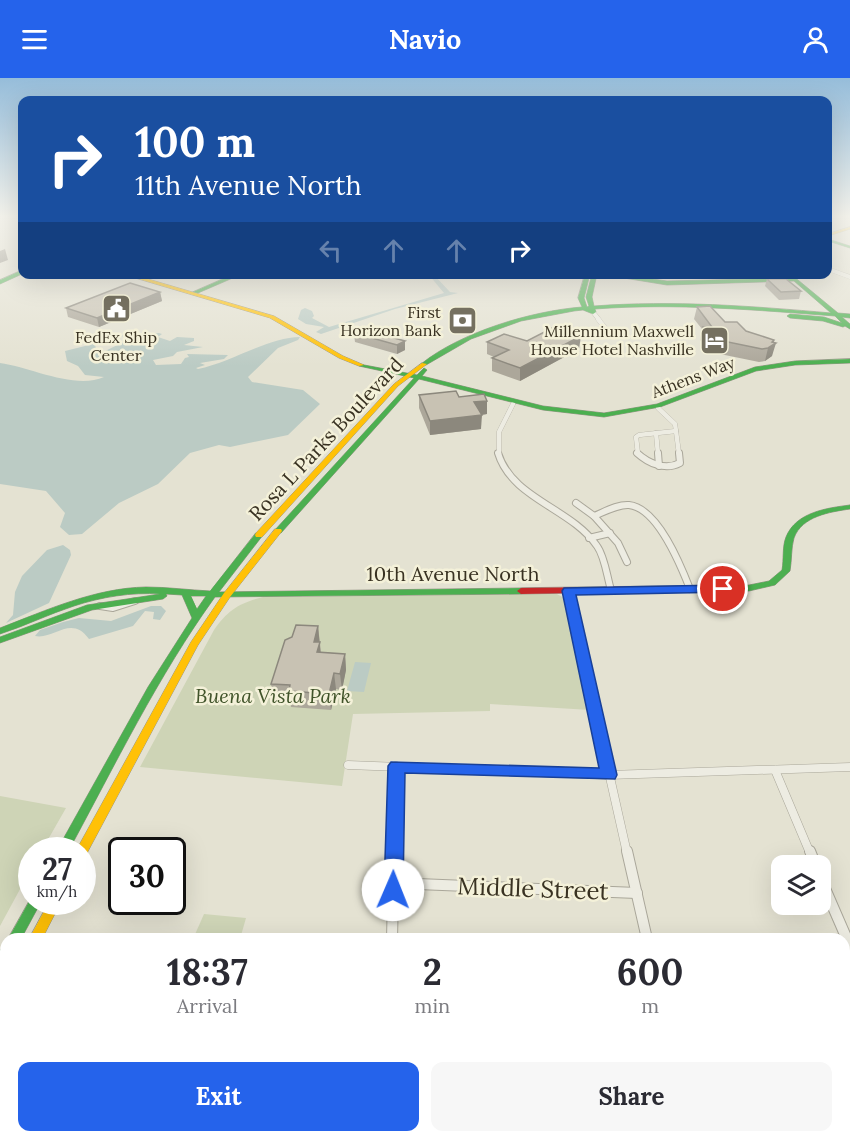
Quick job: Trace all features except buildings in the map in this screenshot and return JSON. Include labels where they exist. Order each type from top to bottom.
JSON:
[{"type":"main road","points":[[0,280],[18,272]]},
{"type":"main road","name":"Athens Way","points":[[150,279],[273,318],[301,331],[358,364],[479,391],[513,404],[582,414],[618,414],[658,408],[751,370],[794,364],[850,361]]},
{"type":"main road","points":[[196,292],[228,279]]},
{"type":"main road","points":[[635,279],[705,283],[762,279]]},
{"type":"main road","points":[[649,281],[754,279]]},
{"type":"main road","points":[[795,279],[825,306],[844,317],[850,327]]},
{"type":"main road","points":[[588,280],[581,298],[591,308]]},
{"type":"main road","name":"Rosa L Parks Boulevard","points":[[70,837],[176,648],[212,594],[293,498],[411,375],[453,344],[483,332],[535,317],[591,308],[654,306],[738,309],[844,317]]},
{"type":"main road","points":[[809,314],[823,312],[825,306]]},
{"type":"main road","name":"Rosa L Parks Boulevard","points":[[591,308],[844,317]]},
{"type":"main road","points":[[689,310],[738,309]]},
{"type":"main road","points":[[789,316],[833,321],[850,327]]},
{"type":"main road","name":"Rosa L Parks Boulevard","points":[[90,837],[186,659],[227,595],[302,502],[411,375]]},
{"type":"main road","name":"10th Avenue North","points":[[183,593],[227,595],[749,588],[777,580],[786,571],[790,540],[796,526],[820,514],[850,507]]},
{"type":"main road","points":[[0,631],[64,606],[104,596],[146,590],[183,593]]},
{"type":"main road","points":[[0,640],[97,605],[183,593]]},
{"type":"main road","points":[[183,593],[196,617]]},
{"type":"main road","points":[[17,933],[28,915]]},
{"type":"main road","points":[[38,933],[49,915]]},
{"type":"street","points":[[832,270],[850,277]]},
{"type":"street","points":[[591,308],[606,329]]},
{"type":"street","points":[[513,404],[499,432],[497,449],[502,466],[516,483],[573,520],[598,547],[611,590]]},
{"type":"street","points":[[658,408],[671,418],[676,431],[680,463],[674,467],[659,466],[637,454],[636,437],[676,431]]},
{"type":"street","points":[[656,433],[659,466]]},
{"type":"street","points":[[576,503],[594,516],[610,533],[627,561]]},
{"type":"street","points":[[594,516],[629,505],[637,508],[659,529],[673,549],[690,589]]},
{"type":"street","points":[[589,538],[610,533]]},
{"type":"street","points":[[568,591],[646,933]]},
{"type":"street","points":[[348,765],[609,775],[850,767]]},
{"type":"street","points":[[392,933],[396,766]]},
{"type":"street","points":[[775,770],[811,855]]},
{"type":"street","name":"Middle Street","points":[[393,883],[636,893]]},
{"type":"street","points":[[831,902],[844,933]]},
{"type":"green space","name":"Buena Vista Park","points":[[555,593],[566,599],[568,605],[590,710],[490,704],[490,711],[353,714],[342,786],[140,767],[214,630],[229,612],[247,602],[263,597]]},
{"type":"green space","points":[[0,796],[66,808],[49,837],[18,837],[18,893],[0,926]]},
{"type":"green space","points":[[204,914],[246,918],[242,933],[196,933]]},
{"type":"shaded area","points":[[432,279],[438,279],[450,292],[458,293],[395,309],[321,334],[316,332],[324,327],[306,324],[298,319],[301,310],[305,308],[312,311],[314,316],[312,318],[329,327],[444,293]]},
{"type":"shaded area","points":[[162,334],[158,337],[170,341],[177,337],[194,338],[194,341],[184,345],[203,347],[153,360],[156,365],[181,364],[185,358],[189,357],[187,354],[228,355],[224,359],[200,363],[205,365],[196,368],[198,369],[275,341],[300,337],[278,348],[248,377],[252,382],[303,390],[320,404],[288,435],[230,447],[219,445],[190,453],[158,484],[119,503],[82,534],[69,535],[60,527],[65,513],[46,491],[0,484],[0,363],[66,379],[92,380],[104,377],[85,375],[78,366],[67,361],[65,351],[93,344],[96,347],[94,352],[101,353],[136,336],[127,335],[113,339],[115,337],[126,335]]},
{"type":"shaded area","points":[[63,545],[70,550],[71,555],[49,603],[6,623],[13,615],[15,592],[22,576],[47,550]]},
{"type":"shaded area","points":[[151,606],[161,606],[166,611],[160,620],[153,619],[154,612],[145,611],[133,626],[89,639],[82,632],[69,628],[49,635],[35,636],[40,630],[63,622],[79,618],[111,621]]},
{"type":"shaded area","points":[[355,662],[371,663],[364,692],[347,691]]},
{"type":"traffic: fast","points":[[0,282],[18,274]]},
{"type":"traffic: fast","points":[[196,292],[228,279]]},
{"type":"traffic: fast","points":[[587,279],[581,298],[585,309],[593,312],[589,297],[594,279]]},
{"type":"traffic: fast","points":[[638,279],[667,283],[796,279]]},
{"type":"traffic: fast","points":[[795,279],[850,327]]},
{"type":"traffic: fast","points":[[424,364],[469,337],[520,320],[574,309],[630,305],[687,305],[744,307],[850,316]]},
{"type":"traffic: fast","points":[[790,316],[824,319],[843,325]]},
{"type":"traffic: fast","points":[[361,365],[444,382],[543,408],[604,415],[658,406],[755,369],[795,363],[850,361]]},
{"type":"traffic: fast","points":[[278,531],[424,370]]},
{"type":"traffic: fast","points":[[678,589],[749,588],[772,583],[786,571],[790,538],[800,523],[815,515],[850,507]]},
{"type":"traffic: fast","points":[[70,837],[177,648],[229,571],[259,535]]},
{"type":"traffic: fast","points":[[0,631],[73,603],[117,593],[146,590],[227,595],[521,591]]},
{"type":"traffic: fast","points":[[186,593],[196,617]]},
{"type":"traffic: fast","points":[[0,640],[90,607],[163,596]]},
{"type":"traffic: fast","points":[[17,933],[28,915]]},
{"type":"traffic: slow","points":[[141,279],[272,317],[341,357],[361,365]]},
{"type":"traffic: slow","points":[[259,535],[396,385],[424,364]]},
{"type":"traffic: slow","points":[[90,837],[194,644],[227,595],[278,531]]},
{"type":"traffic: slow","points":[[38,933],[48,915]]},
{"type":"traffic: jam","points":[[521,591],[678,589]]},
{"type":"place","name":"FedEx Ship Center","points":[[116,309]]},
{"type":"place","name":"First Horizon Bank","points":[[462,321]]},
{"type":"place","name":"Millennium Maxwell House Hotel Nashville","points":[[715,340]]},
{"type":"route","points":[[393,890],[396,766],[609,775],[568,591],[723,589]]}]
